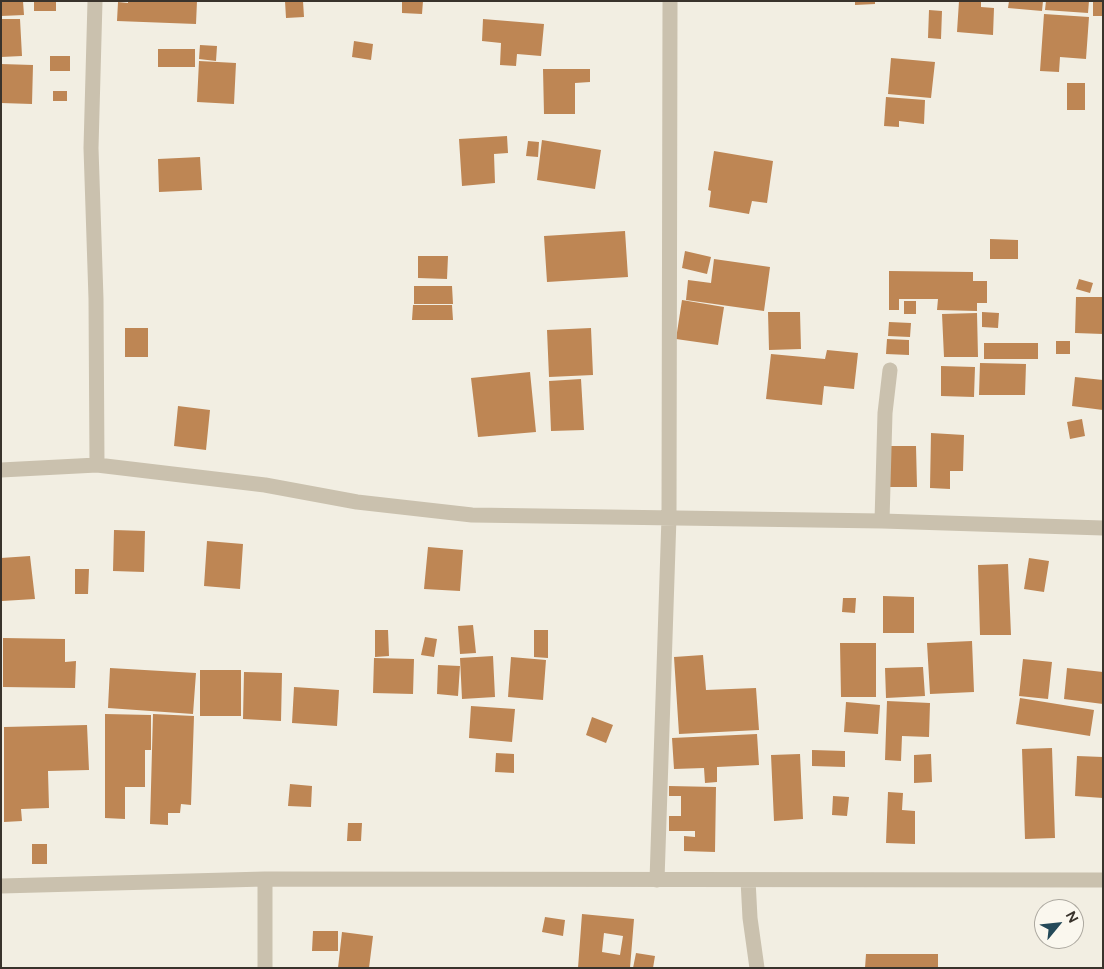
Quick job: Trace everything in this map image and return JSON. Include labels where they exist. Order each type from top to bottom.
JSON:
[{"type":"street","points":[[95,1],[91,148],[96,299],[96,465]]},
{"type":"street","points":[[658,880],[668,517],[670,1]]},
{"type":"street","points":[[882,520],[885,413],[890,370]]},
{"type":"street","points":[[1,470],[96,465],[264,485],[357,502],[472,515],[882,520],[1103,528]]},
{"type":"street","points":[[264,968],[265,879]]},
{"type":"street","points":[[1,886],[265,879],[1103,880]]},
{"type":"street","points":[[748,880],[750,918],[757,968]]},
{"type":"building","points":[[1,1],[23,1],[24,15],[1,16]]},
{"type":"building","points":[[34,1],[56,1],[56,11],[34,11]]},
{"type":"building","points":[[128,1],[197,1],[196,24],[117,21],[118,2],[128,3]]},
{"type":"building","points":[[285,1],[303,1],[304,17],[286,18]]},
{"type":"building","points":[[402,1],[423,1],[422,14],[402,13]]},
{"type":"building","points":[[855,1],[875,1],[875,4],[855,5]]},
{"type":"building","points":[[959,1],[981,1],[981,7],[994,8],[993,35],[957,32]]},
{"type":"building","points":[[1009,1],[1043,1],[1042,11],[1008,8]]},
{"type":"building","points":[[1046,1],[1089,1],[1088,13],[1045,10]]},
{"type":"building","points":[[1093,1],[1103,1],[1103,16],[1093,16]]},
{"type":"building","points":[[929,10],[942,11],[941,39],[928,38]]},
{"type":"building","points":[[1044,14],[1089,17],[1086,59],[1060,57],[1059,72],[1040,71]]},
{"type":"building","points":[[1,19],[20,19],[22,56],[1,57]]},
{"type":"building","points":[[483,19],[544,24],[541,56],[517,54],[516,66],[500,65],[501,43],[482,41]]},
{"type":"building","points":[[354,41],[373,44],[371,60],[352,57]]},
{"type":"building","points":[[200,45],[217,46],[216,61],[199,59]]},
{"type":"building","points":[[158,49],[195,49],[195,67],[158,67]]},
{"type":"building","points":[[50,56],[70,56],[70,71],[50,71]]},
{"type":"building","points":[[891,58],[935,62],[931,98],[888,94]]},
{"type":"building","points":[[199,61],[236,63],[234,104],[197,102]]},
{"type":"building","points":[[1,64],[33,65],[32,104],[1,103]]},
{"type":"building","points":[[543,69],[590,69],[590,82],[575,83],[575,114],[544,114]]},
{"type":"building","points":[[1067,83],[1085,83],[1085,110],[1067,110]]},
{"type":"building","points":[[53,91],[67,91],[67,101],[53,101]]},
{"type":"building","points":[[886,97],[925,100],[924,124],[899,121],[899,127],[884,126]]},
{"type":"building","points":[[507,136],[508,153],[494,154],[495,183],[462,186],[459,139]]},
{"type":"building","points":[[542,140],[601,150],[595,189],[537,180]]},
{"type":"building","points":[[528,141],[539,142],[538,157],[526,156]]},
{"type":"building","points":[[714,151],[773,161],[767,203],[752,201],[749,214],[709,207],[711,191],[708,190]]},
{"type":"building","points":[[200,157],[202,190],[159,192],[158,159]]},
{"type":"building","points":[[625,231],[628,277],[547,282],[544,236]]},
{"type":"building","points":[[990,239],[1018,240],[1018,259],[990,259]]},
{"type":"building","points":[[685,251],[711,257],[707,274],[682,268]]},
{"type":"building","points":[[418,256],[448,256],[447,279],[418,278]]},
{"type":"building","points":[[714,259],[770,267],[764,311],[686,300],[688,280],[711,283]]},
{"type":"building","points":[[889,271],[973,272],[973,281],[987,281],[987,303],[977,303],[977,311],[937,310],[938,299],[899,299],[899,310],[889,310]]},
{"type":"building","points":[[1079,279],[1093,283],[1090,293],[1076,289]]},
{"type":"building","points":[[414,286],[452,286],[453,304],[414,304]]},
{"type":"building","points":[[1076,297],[1103,297],[1103,334],[1075,333]]},
{"type":"building","points":[[682,300],[724,307],[718,345],[676,339]]},
{"type":"building","points":[[904,301],[916,301],[916,314],[904,314]]},
{"type":"building","points":[[413,305],[452,305],[453,320],[412,320]]},
{"type":"building","points":[[768,312],[800,312],[801,349],[769,350]]},
{"type":"building","points":[[982,312],[999,313],[998,328],[982,327]]},
{"type":"building","points":[[977,313],[978,357],[944,357],[942,314]]},
{"type":"building","points":[[889,322],[911,323],[910,337],[888,336]]},
{"type":"building","points":[[125,328],[148,328],[148,357],[125,357]]},
{"type":"building","points":[[591,328],[593,375],[549,377],[547,330]]},
{"type":"building","points":[[887,339],[909,340],[909,355],[886,354]]},
{"type":"building","points":[[1056,341],[1070,341],[1070,354],[1056,354]]},
{"type":"building","points":[[984,343],[1038,343],[1038,359],[984,359]]},
{"type":"building","points":[[827,350],[858,353],[854,389],[824,386],[822,405],[766,399],[771,354],[825,359]]},
{"type":"building","points":[[980,363],[1026,364],[1025,395],[979,395]]},
{"type":"building","points":[[941,366],[975,367],[974,397],[941,396]]},
{"type":"building","points":[[530,372],[536,432],[478,437],[471,378]]},
{"type":"building","points":[[1075,377],[1103,380],[1103,410],[1072,406]]},
{"type":"building","points":[[581,379],[584,430],[551,431],[549,381]]},
{"type":"building","points":[[178,406],[210,410],[206,450],[174,446]]},
{"type":"building","points":[[1082,419],[1085,436],[1070,439],[1067,422]]},
{"type":"building","points":[[931,433],[964,435],[963,471],[950,471],[950,489],[930,488]]},
{"type":"building","points":[[887,446],[916,446],[917,487],[887,487]]},
{"type":"building","points":[[114,530],[145,531],[144,572],[113,571]]},
{"type":"building","points":[[207,541],[243,544],[240,589],[204,586]]},
{"type":"building","points":[[428,547],[463,550],[460,591],[424,589]]},
{"type":"building","points":[[30,556],[35,599],[2,601],[1,558]]},
{"type":"building","points":[[1029,558],[1049,561],[1044,592],[1024,589]]},
{"type":"building","points":[[1008,564],[1011,635],[980,635],[978,565]]},
{"type":"building","points":[[75,569],[89,569],[88,594],[75,594]]},
{"type":"building","points":[[883,596],[914,597],[914,633],[883,633]]},
{"type":"building","points":[[843,598],[856,598],[855,613],[842,612]]},
{"type":"building","points":[[473,625],[476,653],[460,654],[458,626]]},
{"type":"building","points":[[375,630],[388,630],[389,656],[375,657]]},
{"type":"building","points":[[534,630],[548,630],[548,658],[534,657]]},
{"type":"building","points":[[425,637],[437,639],[434,657],[421,655]]},
{"type":"building","points":[[3,638],[65,639],[65,662],[76,661],[75,688],[3,687]]},
{"type":"building","points":[[972,641],[974,692],[930,694],[927,643]]},
{"type":"building","points":[[840,643],[876,643],[876,697],[841,697]]},
{"type":"building","points":[[703,655],[706,690],[756,688],[759,730],[679,734],[674,657]]},
{"type":"building","points":[[493,656],[495,697],[462,699],[460,658]]},
{"type":"building","points":[[511,657],[546,660],[543,700],[508,697]]},
{"type":"building","points":[[374,658],[414,659],[413,694],[373,693]]},
{"type":"building","points":[[1023,659],[1052,662],[1048,699],[1019,696]]},
{"type":"building","points":[[438,665],[460,666],[458,696],[437,694]]},
{"type":"building","points":[[923,667],[925,696],[886,698],[885,668]]},
{"type":"building","points":[[110,668],[196,673],[193,714],[108,708]]},
{"type":"building","points":[[1067,668],[1103,672],[1103,704],[1064,699]]},
{"type":"building","points":[[200,670],[241,670],[241,716],[200,716]]},
{"type":"building","points":[[244,672],[282,673],[281,721],[243,719]]},
{"type":"building","points":[[294,687],[339,690],[337,726],[292,723]]},
{"type":"building","points":[[1020,698],[1094,710],[1090,736],[1016,724]]},
{"type":"building","points":[[887,701],[930,703],[929,737],[902,736],[901,761],[885,760]]},
{"type":"building","points":[[846,702],[880,705],[878,734],[844,732]]},
{"type":"building","points":[[471,706],[515,709],[512,742],[469,738]]},
{"type":"building","points":[[105,714],[151,715],[151,750],[145,750],[145,787],[125,787],[125,819],[105,818]]},
{"type":"building","points":[[153,714],[194,716],[191,805],[181,804],[180,813],[168,813],[168,825],[150,824]]},
{"type":"building","points":[[592,717],[613,725],[606,743],[586,735]]},
{"type":"building","points":[[87,725],[89,770],[48,771],[49,808],[21,809],[22,821],[4,822],[4,727]]},
{"type":"building","points":[[757,734],[759,765],[717,767],[717,782],[705,783],[704,768],[674,769],[672,738]]},
{"type":"building","points":[[1052,748],[1055,838],[1025,839],[1022,749]]},
{"type":"building","points":[[812,750],[845,751],[845,767],[812,766]]},
{"type":"building","points":[[496,753],[514,754],[514,773],[495,772]]},
{"type":"building","points":[[800,754],[803,819],[774,821],[771,755]]},
{"type":"building","points":[[931,754],[932,782],[914,783],[914,755]]},
{"type":"building","points":[[1077,756],[1103,757],[1103,798],[1075,796]]},
{"type":"building","points":[[290,784],[312,786],[311,807],[288,806]]},
{"type":"building","points":[[669,786],[716,787],[715,852],[684,851],[684,836],[695,837],[695,831],[669,831],[669,816],[681,816],[681,796],[669,796]]},
{"type":"building","points":[[888,792],[903,793],[902,810],[915,811],[915,844],[886,843]]},
{"type":"building","points":[[833,796],[849,797],[847,816],[832,815]]},
{"type":"building","points":[[348,823],[362,823],[361,841],[347,841]]},
{"type":"building","points":[[32,844],[47,844],[47,864],[32,864]]},
{"type":"building","points":[[582,914],[634,919],[630,968],[578,968]],"holes":[[[604,933],[623,936],[620,955],[602,952]]]},
{"type":"building","points":[[545,917],[565,920],[563,936],[542,932]]},
{"type":"building","points":[[313,931],[338,931],[338,951],[312,951]]},
{"type":"building","points":[[342,932],[373,936],[369,968],[338,968]]},
{"type":"building","points":[[636,953],[655,956],[653,968],[633,968]]},
{"type":"building","points":[[866,954],[938,954],[938,968],[865,968]]}]
